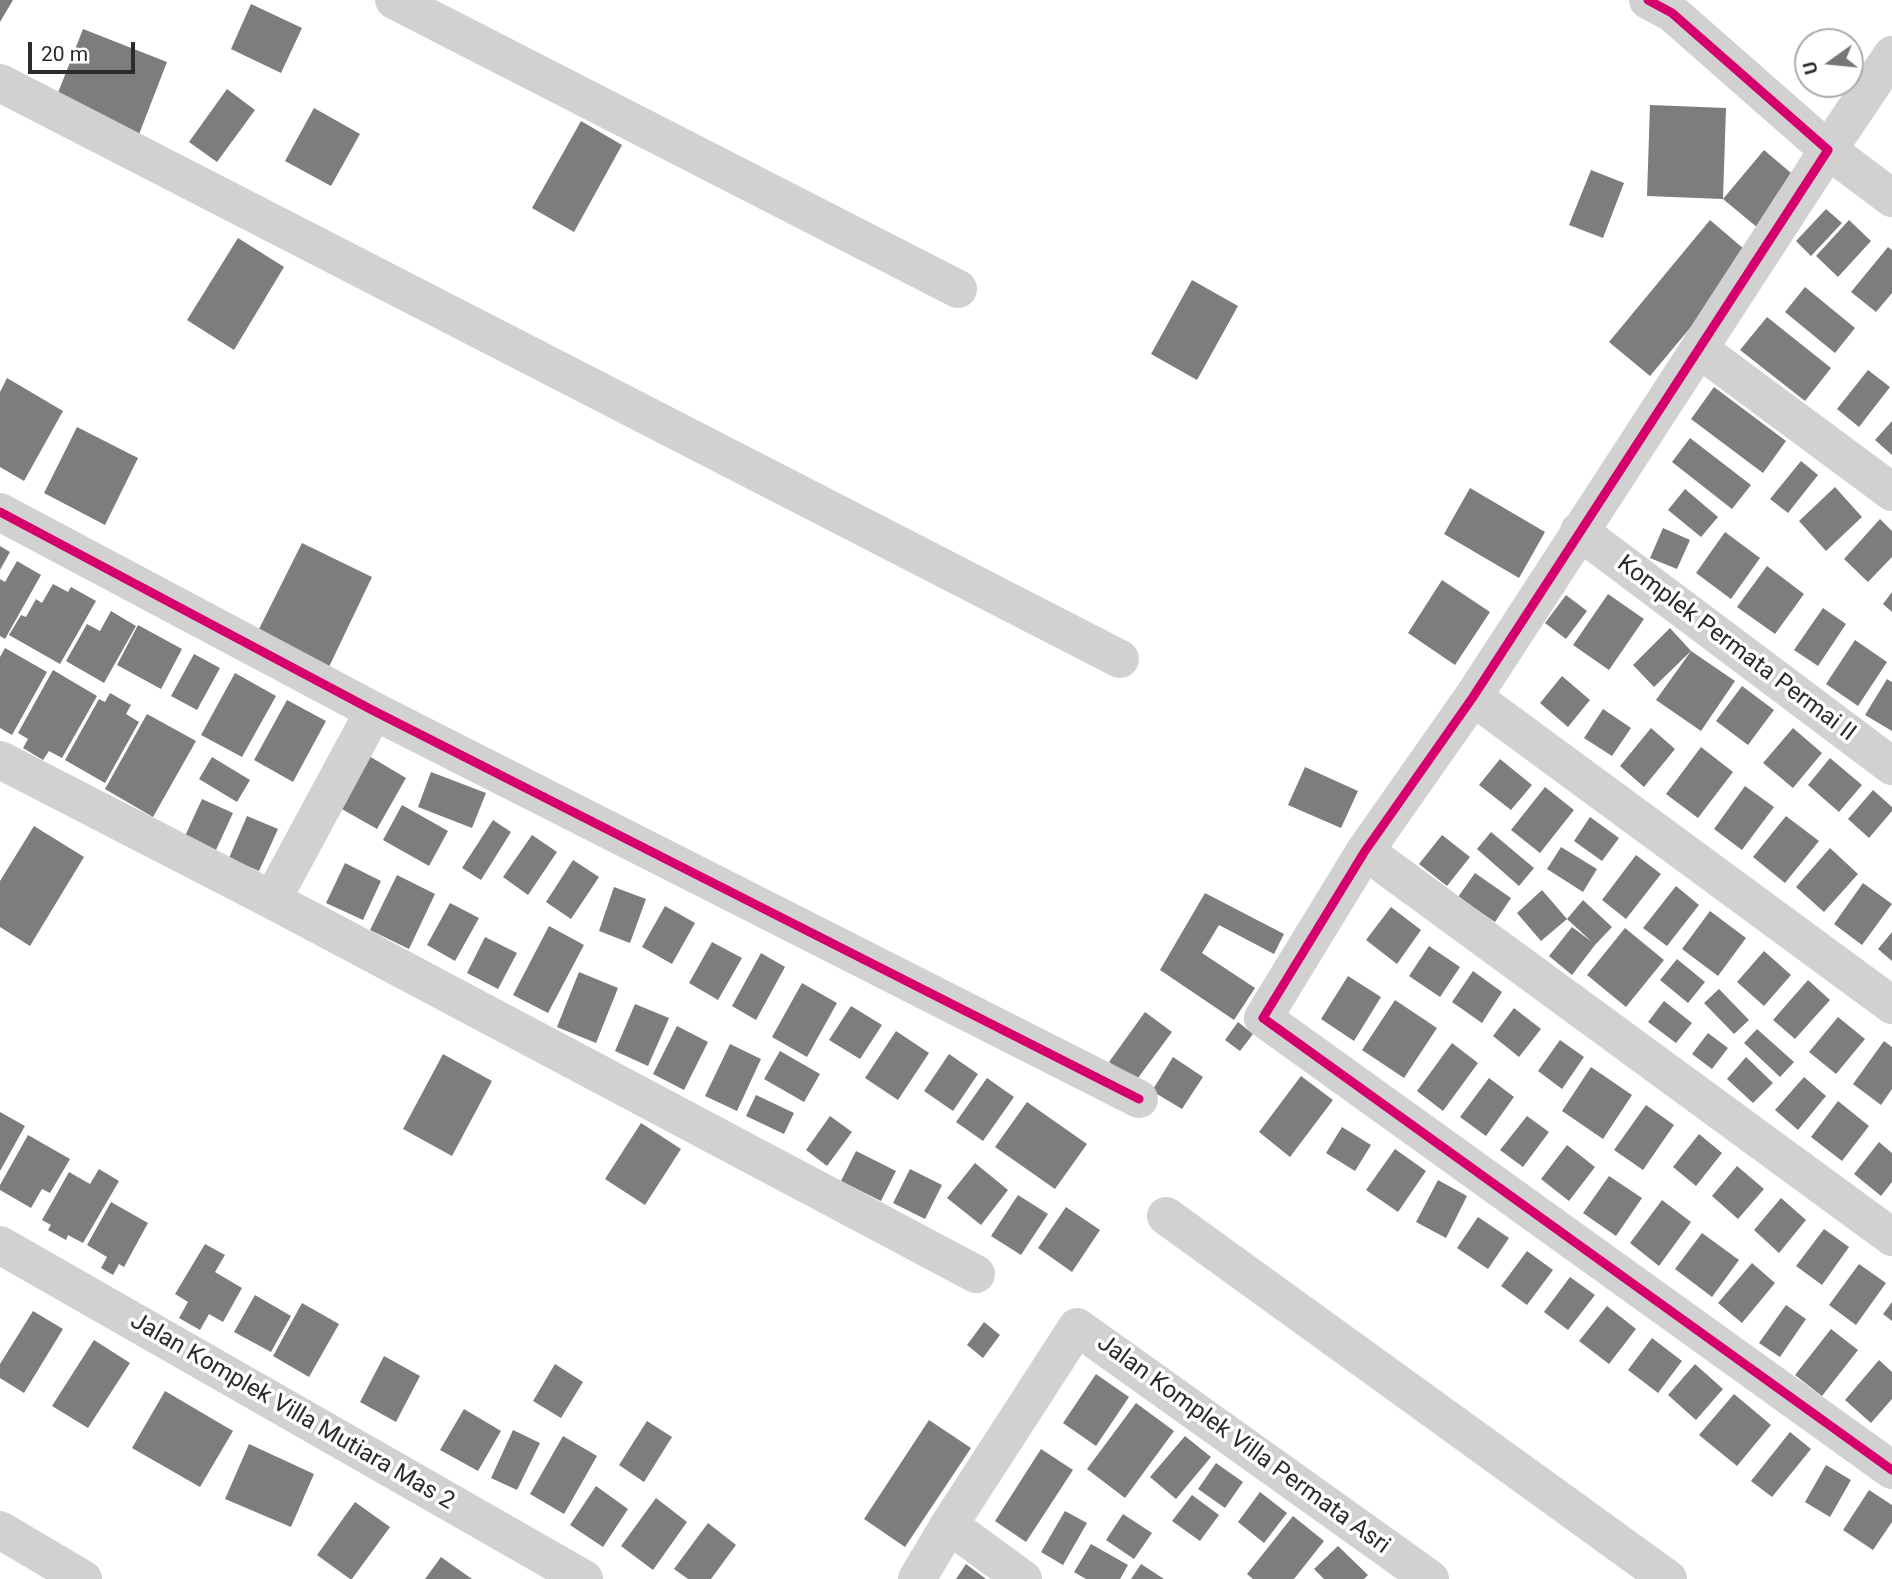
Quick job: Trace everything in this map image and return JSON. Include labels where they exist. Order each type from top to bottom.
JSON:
[{"type":"street","points":[[394,0],[958,289]]},
{"type":"street","points":[[1668,4],[1828,150],[1892,198]]},
{"type":"street","points":[[1892,55],[1473,697],[1365,851],[1263,1018],[1892,1469]]},
{"type":"street","points":[[0,83],[1120,659]]},
{"type":"street","points":[[1699,349],[1892,492]]},
{"type":"street","points":[[0,512],[374,711],[1139,1099]]},
{"type":"street","name":"Komplek Permata Permai II","points":[[1579,531],[1892,766]]},
{"type":"street","points":[[1473,697],[1892,1004]]},
{"type":"street","points":[[272,901],[374,711]]},
{"type":"street","points":[[0,760],[976,1274]]},
{"type":"street","points":[[1365,851],[1892,1237]]},
{"type":"street","points":[[1166,1216],[1668,1579]]},
{"type":"street","name":"Jalan Komplek Villa Mutiara Mas 2","points":[[0,1245],[584,1579]]},
{"type":"street","name":"Jalan Komplek Villa Permata Asri","points":[[917,1579],[1077,1327],[1430,1579]]},
{"type":"street","points":[[949,1525],[1023,1579]]},
{"type":"street","points":[[0,1530],[83,1579]]},
{"type":"building","points":[[0,0],[13,0],[0,22]]},
{"type":"building","points":[[251,4],[302,28],[281,73],[231,49]]},
{"type":"building","points":[[83,29],[167,62],[136,142],[52,108]]},
{"type":"building","points":[[227,89],[255,110],[217,162],[189,142]]},
{"type":"building","points":[[1650,105],[1726,108],[1723,199],[1647,196]]},
{"type":"building","points":[[314,108],[360,134],[331,186],[285,161]]},
{"type":"building","points":[[581,121],[622,145],[574,232],[532,208]]},
{"type":"building","points":[[1764,150],[1804,184],[1764,233],[1723,199]]},
{"type":"building","points":[[1591,170],[1624,183],[1603,238],[1569,225]]},
{"type":"building","points":[[1826,209],[1842,223],[1811,256],[1796,241]]},
{"type":"building","points":[[1710,220],[1751,255],[1650,376],[1609,342]]},
{"type":"building","points":[[1849,220],[1871,241],[1838,277],[1816,256]]},
{"type":"building","points":[[238,238],[284,267],[234,350],[187,320]]},
{"type":"building","points":[[1888,247],[1892,250],[1892,293],[1876,312],[1851,292]]},
{"type":"building","points":[[1192,280],[1238,306],[1197,380],[1151,354]]},
{"type":"building","points":[[1805,287],[1855,328],[1835,353],[1785,312]]},
{"type":"building","points":[[1767,317],[1831,368],[1805,401],[1740,350]]},
{"type":"building","points":[[1868,370],[1890,387],[1859,427],[1837,409]]},
{"type":"building","points":[[7,378],[63,411],[24,481],[0,467],[0,392]]},
{"type":"building","points":[[1714,387],[1786,441],[1763,473],[1691,419]]},
{"type":"building","points":[[1892,421],[1892,455],[1875,440]]},
{"type":"building","points":[[77,427],[138,458],[105,525],[44,493]]},
{"type":"building","points":[[1690,438],[1751,485],[1732,509],[1672,462]]},
{"type":"building","points":[[1801,461],[1818,475],[1788,513],[1770,499]]},
{"type":"building","points":[[1835,487],[1862,517],[1826,551],[1799,521]]},
{"type":"building","points":[[1470,488],[1545,532],[1519,578],[1444,534]]},
{"type":"building","points":[[1685,489],[1718,517],[1701,537],[1668,510]]},
{"type":"building","points":[[1880,519],[1892,531],[1892,557],[1868,582],[1844,559]]},
{"type":"building","points":[[1663,528],[1690,540],[1677,569],[1650,558]]},
{"type":"building","points":[[1725,532],[1760,558],[1731,599],[1696,573]]},
{"type":"building","points":[[302,543],[372,577],[327,671],[256,635]]},
{"type":"building","points":[[0,546],[10,552],[0,570]]},
{"type":"building","points":[[17,561],[41,575],[5,639],[0,636],[0,579],[5,582]]},
{"type":"building","points":[[1767,566],[1804,594],[1775,634],[1737,607]]},
{"type":"building","points":[[1442,580],[1490,612],[1455,665],[1408,633]]},
{"type":"building","points":[[53,584],[68,592],[71,587],[96,601],[60,664],[9,635],[21,615],[26,617],[36,599],[42,603]]},
{"type":"building","points":[[1892,592],[1892,612],[1883,604]]},
{"type":"building","points":[[1608,594],[1644,619],[1609,670],[1573,645]]},
{"type":"building","points":[[1566,595],[1587,611],[1566,639],[1545,623]]},
{"type":"building","points":[[1823,608],[1846,624],[1818,666],[1794,650]]},
{"type":"building","points":[[111,611],[136,626],[104,683],[66,661],[87,624],[100,631]]},
{"type":"building","points":[[138,625],[182,649],[161,689],[117,665]]},
{"type":"building","points":[[1670,628],[1691,651],[1654,687],[1633,665]]},
{"type":"building","points":[[1855,640],[1887,662],[1858,706],[1826,684]]},
{"type":"building","points":[[5,648],[47,672],[12,735],[0,728],[0,657]]},
{"type":"building","points":[[1691,651],[1735,681],[1701,731],[1656,700]]},
{"type":"building","points":[[194,654],[220,668],[197,710],[171,696]]},
{"type":"building","points":[[53,670],[97,696],[62,758],[49,751],[43,760],[23,748],[28,739],[18,733]]},
{"type":"building","points":[[235,673],[276,696],[242,757],[201,735]]},
{"type":"building","points":[[1562,676],[1590,700],[1568,727],[1540,703]]},
{"type":"building","points":[[1887,679],[1892,682],[1892,731],[1865,715]]},
{"type":"building","points":[[1742,686],[1774,710],[1748,745],[1716,721]]},
{"type":"building","points":[[110,693],[131,705],[126,714],[139,722],[105,783],[65,760],[99,699],[105,702]]},
{"type":"building","points":[[287,700],[326,721],[293,782],[254,760]]},
{"type":"building","points":[[1603,709],[1631,728],[1612,756],[1584,738]]},
{"type":"building","points":[[147,714],[196,741],[153,817],[105,789]]},
{"type":"building","points":[[1651,728],[1675,749],[1644,787],[1620,766]]},
{"type":"building","points":[[1793,728],[1822,753],[1793,788],[1763,763]]},
{"type":"building","points":[[1701,747],[1733,772],[1698,818],[1666,794]]},
{"type":"building","points":[[369,756],[406,778],[377,829],[340,808]]},
{"type":"building","points":[[212,757],[250,780],[237,802],[199,779]]},
{"type":"building","points":[[1830,758],[1862,785],[1839,812],[1808,785]]},
{"type":"building","points":[[1500,759],[1532,785],[1511,810],[1479,785]]},
{"type":"building","points":[[1305,767],[1358,791],[1341,828],[1288,805]]},
{"type":"building","points":[[431,772],[486,793],[472,828],[418,807]]},
{"type":"building","points":[[1745,786],[1774,807],[1742,850],[1714,829]]},
{"type":"building","points":[[1545,787],[1574,810],[1540,853],[1511,830]]},
{"type":"building","points":[[1873,790],[1892,807],[1892,811],[1869,838],[1848,819]]},
{"type":"building","points":[[202,799],[233,813],[216,850],[185,836]]},
{"type":"building","points":[[402,805],[448,831],[429,866],[383,840]]},
{"type":"building","points":[[247,816],[278,829],[259,871],[229,858]]},
{"type":"building","points":[[1786,816],[1819,841],[1785,883],[1753,857]]},
{"type":"building","points":[[1590,817],[1619,838],[1602,861],[1574,841]]},
{"type":"building","points":[[493,820],[511,832],[481,880],[462,868]]},
{"type":"building","points":[[34,826],[84,857],[30,946],[0,927],[0,881]]},
{"type":"building","points":[[1491,832],[1534,868],[1519,886],[1477,849]]},
{"type":"building","points":[[532,835],[557,852],[528,895],[503,877]]},
{"type":"building","points":[[1442,835],[1470,857],[1447,886],[1419,864]]},
{"type":"building","points":[[1561,847],[1597,869],[1583,892],[1547,869]]},
{"type":"building","points":[[1830,848],[1858,874],[1824,912],[1796,887]]},
{"type":"building","points":[[1636,855],[1661,874],[1626,919],[1602,900]]},
{"type":"building","points":[[573,860],[599,877],[571,919],[546,902]]},
{"type":"building","points":[[345,863],[381,881],[363,920],[326,903]]},
{"type":"building","points":[[1475,873],[1511,898],[1495,922],[1458,897]]},
{"type":"building","points":[[397,875],[435,894],[409,949],[370,930]]},
{"type":"building","points":[[1863,883],[1892,904],[1862,945],[1834,924]]},
{"type":"building","points":[[1676,886],[1699,905],[1667,946],[1643,928]]},
{"type":"building","points":[[614,887],[646,899],[630,943],[599,931]]},
{"type":"building","points":[[1542,890],[1567,919],[1541,941],[1517,913]]},
{"type":"building","points":[[1205,893],[1284,934],[1274,954],[1219,925],[1202,953],[1255,988],[1234,1020],[1160,970]]},
{"type":"building","points":[[1583,900],[1612,927],[1572,975],[1549,956],[1572,927],[1592,942],[1567,919]]},
{"type":"building","points":[[450,903],[479,918],[455,961],[427,945]]},
{"type":"building","points":[[665,906],[695,923],[672,964],[642,947]]},
{"type":"building","points":[[1391,907],[1421,930],[1397,964],[1366,940]]},
{"type":"building","points":[[1710,911],[1746,938],[1718,976],[1682,949]]},
{"type":"building","points":[[549,926],[584,945],[548,1013],[513,995]]},
{"type":"building","points":[[1625,928],[1664,960],[1626,1007],[1587,975]]},
{"type":"building","points":[[1892,932],[1892,961],[1878,949]]},
{"type":"building","points":[[485,937],[517,953],[498,989],[467,973]]},
{"type":"building","points":[[712,942],[742,958],[718,1000],[689,983]]},
{"type":"building","points":[[1429,946],[1460,967],[1440,997],[1409,976]]},
{"type":"building","points":[[1764,951],[1791,975],[1764,1006],[1737,982]]},
{"type":"building","points":[[761,953],[785,967],[756,1020],[732,1006]]},
{"type":"building","points":[[1677,959],[1705,982],[1688,1003],[1660,980]]},
{"type":"building","points":[[1473,971],[1502,992],[1482,1023],[1452,1002]]},
{"type":"building","points":[[579,972],[618,988],[596,1043],[557,1027]]},
{"type":"building","points":[[1348,976],[1381,997],[1354,1041],[1321,1019]]},
{"type":"building","points":[[1808,980],[1830,1000],[1795,1039],[1773,1020]]},
{"type":"building","points":[[802,983],[837,1003],[807,1057],[772,1037]]},
{"type":"building","points":[[1719,989],[1749,1020],[1734,1034],[1704,1003]]},
{"type":"building","points":[[1395,1000],[1437,1028],[1404,1078],[1362,1050]]},
{"type":"building","points":[[1664,1001],[1692,1023],[1676,1043],[1648,1022]]},
{"type":"building","points":[[635,1004],[669,1018],[648,1066],[615,1051]]},
{"type":"building","points":[[851,1006],[882,1025],[860,1059],[829,1040]]},
{"type":"building","points":[[1514,1008],[1541,1029],[1519,1057],[1493,1036]]},
{"type":"building","points":[[1145,1012],[1172,1032],[1135,1082],[1109,1062]]},
{"type":"building","points":[[1838,1017],[1865,1039],[1836,1074],[1809,1052]]},
{"type":"building","points":[[1238,1022],[1253,1034],[1240,1051],[1225,1040]]},
{"type":"building","points":[[677,1026],[708,1042],[684,1090],[653,1074]]},
{"type":"building","points":[[1757,1029],[1794,1062],[1780,1077],[1744,1043]]},
{"type":"building","points":[[896,1031],[929,1053],[898,1100],[865,1078]]},
{"type":"building","points":[[1708,1033],[1728,1048],[1712,1069],[1692,1054]]},
{"type":"building","points":[[1560,1040],[1584,1057],[1562,1089],[1538,1071]]},
{"type":"building","points":[[1884,1041],[1892,1047],[1892,1089],[1881,1105],[1853,1084]]},
{"type":"building","points":[[1452,1043],[1478,1063],[1443,1111],[1417,1091]]},
{"type":"building","points":[[730,1044],[761,1059],[737,1111],[705,1096]]},
{"type":"building","points":[[780,1051],[820,1074],[804,1102],[764,1079]]},
{"type":"building","points":[[443,1054],[492,1081],[452,1156],[403,1129]]},
{"type":"building","points":[[949,1054],[978,1074],[953,1111],[924,1091]]},
{"type":"building","points":[[1173,1057],[1203,1077],[1182,1109],[1152,1091]]},
{"type":"building","points":[[1746,1057],[1773,1083],[1753,1103],[1727,1079]]},
{"type":"building","points":[[1591,1067],[1632,1095],[1603,1139],[1562,1111]]},
{"type":"building","points":[[1301,1076],[1333,1100],[1290,1157],[1259,1132]]},
{"type":"building","points":[[1804,1077],[1826,1096],[1798,1130],[1775,1110]]},
{"type":"building","points":[[987,1078],[1014,1097],[983,1141],[956,1122]]},
{"type":"building","points":[[1489,1078],[1514,1097],[1486,1136],[1460,1117]]},
{"type":"building","points":[[756,1095],[794,1113],[784,1134],[746,1116]]},
{"type":"building","points":[[1838,1101],[1869,1126],[1842,1161],[1811,1137]]},
{"type":"building","points":[[1027,1102],[1087,1144],[1055,1189],[995,1147]]},
{"type":"building","points":[[1646,1105],[1674,1125],[1643,1170],[1614,1150]]},
{"type":"building","points":[[0,1112],[25,1126],[0,1171]]},
{"type":"building","points":[[830,1116],[852,1132],[827,1166],[806,1150]]},
{"type":"building","points":[[1527,1116],[1549,1132],[1523,1167],[1500,1150]]},
{"type":"building","points":[[641,1123],[681,1149],[645,1205],[605,1179]]},
{"type":"building","points":[[1342,1127],[1371,1145],[1355,1171],[1326,1153]]},
{"type":"building","points":[[1699,1134],[1722,1153],[1696,1186],[1673,1167]]},
{"type":"building","points":[[28,1135],[70,1159],[50,1193],[42,1189],[31,1208],[0,1190],[0,1185]]},
{"type":"building","points":[[1879,1142],[1892,1153],[1892,1182],[1881,1196],[1854,1174]]},
{"type":"building","points":[[1567,1145],[1595,1167],[1569,1201],[1541,1179]]},
{"type":"building","points":[[1395,1149],[1426,1171],[1398,1212],[1366,1190]]},
{"type":"building","points":[[856,1151],[896,1171],[881,1201],[841,1181]]},
{"type":"building","points":[[975,1163],[1008,1190],[981,1225],[947,1198]]},
{"type":"building","points":[[1737,1166],[1764,1189],[1738,1219],[1712,1196]]},
{"type":"building","points":[[99,1169],[119,1181],[83,1243],[68,1235],[66,1240],[48,1230],[51,1225],[42,1220],[69,1172],[90,1184]]},
{"type":"building","points":[[910,1169],[942,1185],[925,1219],[893,1203]]},
{"type":"building","points":[[1609,1176],[1642,1198],[1616,1236],[1583,1213]]},
{"type":"building","points":[[1438,1180],[1467,1196],[1446,1238],[1416,1222]]},
{"type":"building","points":[[1018,1195],[1048,1214],[1021,1255],[991,1236]]},
{"type":"building","points":[[1781,1198],[1806,1220],[1779,1253],[1754,1230]]},
{"type":"building","points":[[1662,1200],[1691,1222],[1659,1266],[1630,1243]]},
{"type":"building","points":[[111,1202],[148,1223],[124,1267],[119,1264],[113,1275],[101,1268],[107,1257],[87,1245]]},
{"type":"building","points":[[1066,1207],[1100,1230],[1072,1272],[1038,1248]]},
{"type":"building","points":[[1478,1217],[1509,1238],[1488,1269],[1457,1248]]},
{"type":"building","points":[[1824,1229],[1849,1247],[1822,1285],[1796,1266]]},
{"type":"building","points":[[1702,1233],[1739,1260],[1712,1297],[1675,1269]]},
{"type":"building","points":[[205,1244],[225,1255],[215,1272],[242,1288],[223,1322],[209,1314],[200,1330],[179,1318],[188,1302],[175,1294]]},
{"type":"building","points":[[1527,1251],[1553,1270],[1527,1305],[1501,1286]]},
{"type":"building","points":[[1752,1263],[1775,1283],[1742,1323],[1718,1303]]},
{"type":"building","points":[[1859,1264],[1886,1283],[1856,1325],[1829,1305]]},
{"type":"building","points":[[1570,1277],[1595,1295],[1568,1330],[1544,1312]]},
{"type":"building","points":[[255,1295],[291,1316],[271,1352],[234,1332]]},
{"type":"building","points":[[1892,1302],[1892,1321],[1883,1314]]},
{"type":"building","points":[[302,1303],[339,1324],[309,1377],[273,1356]]},
{"type":"building","points":[[1786,1305],[1806,1319],[1780,1357],[1759,1343]]},
{"type":"building","points":[[1607,1306],[1636,1329],[1609,1364],[1579,1341]]},
{"type":"building","points":[[33,1311],[63,1329],[24,1393],[0,1378],[0,1364]]},
{"type":"building","points":[[984,1322],[1000,1335],[983,1358],[967,1345]]},
{"type":"building","points":[[1831,1329],[1858,1350],[1822,1396],[1795,1375]]},
{"type":"building","points":[[1652,1338],[1682,1361],[1658,1393],[1628,1370]]},
{"type":"building","points":[[94,1340],[130,1363],[88,1428],[52,1406]]},
{"type":"building","points":[[384,1356],[420,1376],[396,1422],[360,1402]]},
{"type":"building","points":[[1879,1360],[1892,1372],[1892,1399],[1871,1423],[1845,1400]]},
{"type":"building","points":[[555,1364],[583,1382],[561,1418],[533,1401]]},
{"type":"building","points":[[1695,1364],[1723,1389],[1696,1420],[1668,1395]]},
{"type":"building","points":[[1096,1374],[1129,1397],[1096,1446],[1063,1423]]},
{"type":"building","points":[[165,1391],[233,1431],[200,1487],[132,1448]]},
{"type":"building","points":[[1734,1394],[1771,1425],[1737,1466],[1699,1435]]},
{"type":"building","points":[[1136,1403],[1174,1431],[1125,1498],[1087,1469]]},
{"type":"building","points":[[464,1409],[501,1431],[478,1471],[440,1450]]},
{"type":"building","points":[[929,1420],[971,1448],[905,1547],[864,1519]]},
{"type":"building","points":[[647,1421],[672,1437],[644,1482],[619,1465]]},
{"type":"building","points":[[513,1430],[540,1443],[517,1490],[491,1478]]},
{"type":"building","points":[[1790,1432],[1811,1449],[1772,1497],[1751,1481]]},
{"type":"building","points":[[563,1436],[597,1456],[564,1514],[530,1494]]},
{"type":"building","points":[[1185,1436],[1211,1457],[1176,1499],[1150,1477]]},
{"type":"building","points":[[249,1444],[314,1474],[291,1527],[225,1499]]},
{"type":"building","points":[[1041,1449],[1073,1470],[1026,1542],[995,1521]]},
{"type":"building","points":[[1216,1463],[1243,1482],[1225,1508],[1198,1489]]},
{"type":"building","points":[[1826,1465],[1851,1480],[1830,1517],[1805,1502]]},
{"type":"building","points":[[596,1486],[628,1509],[603,1547],[570,1525]]},
{"type":"building","points":[[1869,1490],[1892,1505],[1892,1522],[1873,1550],[1843,1530]]},
{"type":"building","points":[[1260,1492],[1287,1513],[1264,1543],[1238,1522]]},
{"type":"building","points":[[1192,1495],[1219,1515],[1200,1541],[1172,1521]]},
{"type":"building","points":[[656,1498],[687,1522],[653,1570],[621,1546]]},
{"type":"building","points":[[355,1502],[390,1527],[350,1579],[317,1555]]},
{"type":"building","points":[[1065,1511],[1087,1523],[1063,1565],[1041,1552]]},
{"type":"building","points":[[1123,1514],[1152,1533],[1134,1559],[1106,1540]]},
{"type":"building","points":[[1293,1516],[1324,1541],[1294,1579],[1253,1579],[1247,1574]]},
{"type":"building","points":[[708,1523],[736,1545],[711,1579],[688,1579],[674,1569]]},
{"type":"building","points":[[1091,1544],[1128,1565],[1120,1579],[1086,1579],[1074,1572]]},
{"type":"building","points":[[1338,1546],[1368,1575],[1364,1579],[1324,1579],[1314,1569]]},
{"type":"building","points":[[441,1557],[472,1579],[425,1579]]},
{"type":"building","points":[[966,1564],[986,1579],[956,1579]]},
{"type":"building","points":[[1141,1564],[1164,1579],[1131,1579]]},
{"type":"cycle path","points":[[1648,0],[1672,13],[1828,150],[1473,697],[1365,851],[1263,1018],[1892,1470]]},
{"type":"cycle path","points":[[0,512],[374,711],[1139,1099]]}]
